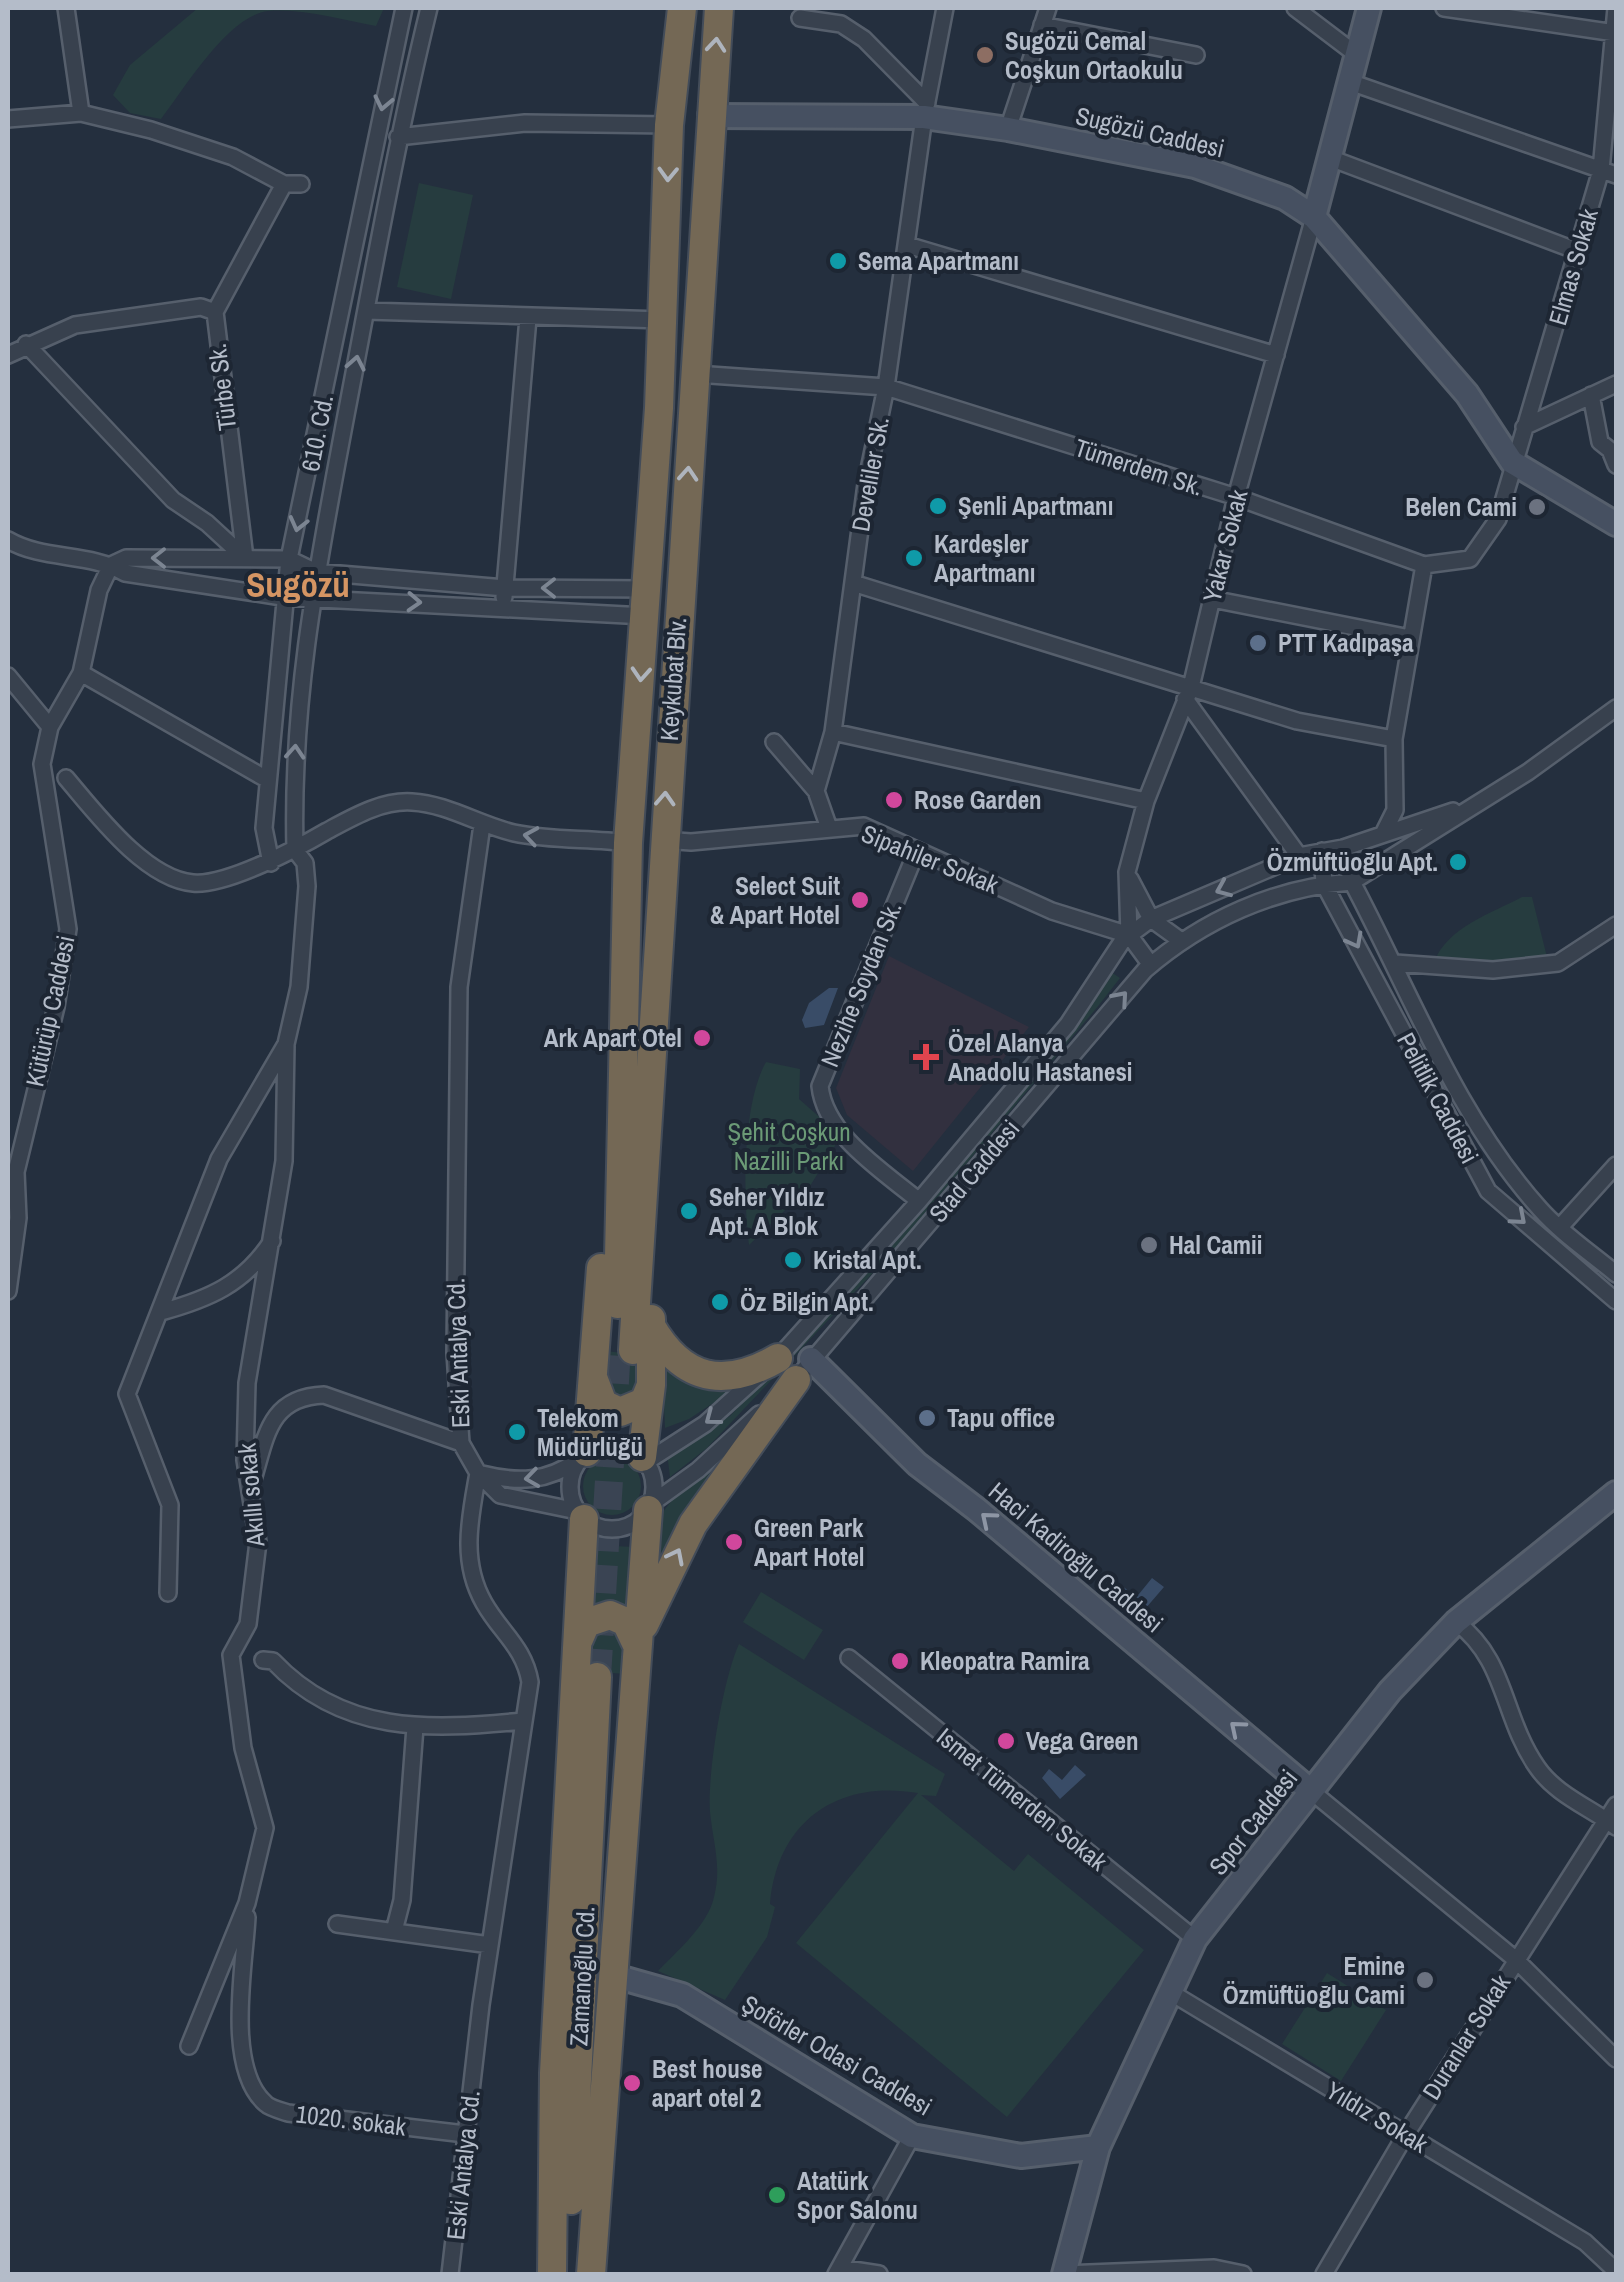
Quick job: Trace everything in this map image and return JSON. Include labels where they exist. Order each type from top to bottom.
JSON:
[{"type":"highway","name":"Keykubat Blv.","points":[[682,8],[669,126],[663,320],[628,842],[625,1349],[719,8]]},
{"type":"highway","points":[[644,1459],[652,1385],[651,1326],[677,889],[663,840]]},
{"type":"highway","points":[[585,1454],[594,1379],[612,972],[628,842]]},
{"type":"highway","points":[[651,1326],[665,1350],[706,1375],[748,1376],[795,1366]]},
{"type":"highway","points":[[636,1645],[694,1524],[795,1366]]},
{"type":"highway","points":[[594,1379],[603,1404],[620,1412],[644,1402],[652,1385]]},
{"type":"highway","points":[[587,2274],[615,1976],[649,1507]]},
{"type":"highway","points":[[552,2274],[554,2073],[579,1639],[581,1515]]},
{"type":"highway","points":[[579,1639],[586,1623],[610,1614],[632,1628],[636,1645]]},
{"type":"highway","name":"Zamanoğlu Cd.","points":[[565,2274],[606,1678],[587,2274]]},
{"type":"street","points":[[66,8],[82,113]]},
{"type":"street","name":"610. Cd.","points":[[271,863],[264,828],[282,597],[404,8]]},
{"type":"street","name":"610. Cd.","points":[[286,1044],[299,987],[308,886],[304,863],[295,850],[294,756],[301,660],[398,137],[430,8]]},
{"type":"street","name":"Develiler Sk.","points":[[816,791],[833,732],[866,484],[886,386],[926,110],[945,8]]},
{"type":"street","points":[[1008,129],[1048,8]]},
{"type":"street","points":[[1296,8],[1357,55]]},
{"type":"street","points":[[1314,217],[1369,8]]},
{"type":"street","points":[[1444,8],[1615,33]]},
{"type":"street","name":"Elmas Sokak","points":[[1512,462],[1577,251],[1609,173],[1616,8]]},
{"type":"street","points":[[800,18],[841,24],[864,38],[926,110]]},
{"type":"street","points":[[1042,25],[1196,54]]},
{"type":"street","points":[[1350,82],[1609,173]]},
{"type":"street","name":"Sugözü Caddesi","points":[[710,116],[926,110],[1195,166],[1285,198],[1314,217],[1467,394],[1512,462],[1616,524]]},
{"type":"street","points":[[8,119],[82,113],[233,157],[292,184],[215,312]]},
{"type":"street","points":[[398,137],[526,123],[669,126]]},
{"type":"street","points":[[1330,158],[1577,251]]},
{"type":"street","name":"Yakar Sokak","points":[[1129,935],[1127,872],[1146,801],[1188,693],[1236,497],[1314,217]]},
{"type":"street","points":[[907,245],[1276,354]]},
{"type":"street","name":"Türbe Sk.","points":[[8,354],[75,325],[201,307],[215,312],[217,361],[245,558]]},
{"type":"street","points":[[366,311],[663,320]]},
{"type":"street","points":[[504,606],[528,318]]},
{"type":"street","points":[[26,344],[173,500],[245,558]]},
{"type":"street","name":"Tümerdem Sk.","points":[[696,374],[886,386],[1236,497],[1424,566]]},
{"type":"street","points":[[1524,426],[1616,384]]},
{"type":"street","points":[[1592,396],[1600,442],[1610,450],[1616,465]]},
{"type":"street","points":[[1384,832],[1395,810],[1394,740],[1424,566],[1470,558],[1498,520],[1512,462]]},
{"type":"street","points":[[8,540],[28,552],[111,564],[125,573],[282,597],[504,606],[646,602]]},
{"type":"street","points":[[111,564],[126,558],[289,558],[316,572],[646,602]]},
{"type":"street","name":"Kütürüp Caddesi","points":[[8,1291],[18,1218],[16,1172],[56,1007],[68,929],[65,889],[42,764],[50,728],[82,672],[100,590],[111,564]]},
{"type":"street","points":[[852,583],[1188,693],[1297,721],[1394,740]]},
{"type":"street","points":[[1212,599],[1410,638]]},
{"type":"street","points":[[82,672],[268,780]]},
{"type":"street","points":[[8,676],[50,728]]},
{"type":"street","points":[[1188,693],[1299,856]]},
{"type":"street","name":"Stad Caddesi","points":[[649,1507],[698,1470],[1151,965],[1180,940],[1215,919],[1324,884],[1352,882],[1480,802],[1616,708]]},
{"type":"street","points":[[833,732],[1146,801]]},
{"type":"street","points":[[774,742],[816,791],[829,828]]},
{"type":"street","points":[[66,778],[122,842],[163,872],[194,884],[271,863],[364,810],[411,801],[453,810],[482,825],[564,841],[628,842]]},
{"type":"street","name":"Stad Caddesi","points":[[644,1459],[795,1366],[919,1201],[1068,1024],[1099,972],[1129,935],[1151,919],[1299,856],[1343,848],[1480,802]]},
{"type":"street","name":"Eski Antalya Cd.","points":[[450,2274],[490,1945],[530,1682],[526,1656],[484,1603],[467,1559],[478,1473],[461,1443],[455,1334],[459,986],[482,825]]},
{"type":"street","name":"Sipahiler Sokak","points":[[663,840],[691,842],[864,826],[1052,911],[1129,935]]},
{"type":"street","name":"Pelitlik Caddesi","points":[[1343,848],[1352,882],[1468,1110],[1505,1167],[1560,1227],[1616,1274]]},
{"type":"street","name":"Nezihe Soydan Sk.","points":[[916,850],[820,1086],[822,1107],[857,1149],[919,1201]]},
{"type":"street","name":"Pelitlik Caddesi","points":[[1322,851],[1324,884],[1488,1191],[1616,1301]]},
{"type":"street","points":[[1127,872],[1151,919],[1180,940]]},
{"type":"street","points":[[1396,963],[1493,970],[1558,963],[1616,925]]},
{"type":"street","points":[[1129,935],[1151,965]]},
{"type":"street","points":[[168,1593],[170,1504],[127,1394],[220,1159],[286,1044]]},
{"type":"street","name":"Akıllı sokak","points":[[189,2046],[248,1903],[264,1828],[243,1748],[231,1655],[248,1624],[258,1542],[252,1484],[245,1460],[247,1383],[275,1236],[284,1161],[286,1044]]},
{"type":"street","points":[[1560,1227],[1616,1165]]},
{"type":"street","points":[[162,1312],[219,1294],[238,1281],[275,1236]]},
{"type":"street","name":"Haci Kadiroğlu Caddesi","points":[[795,1366],[976,1508],[1311,1791]]},
{"type":"street","points":[[252,1484],[276,1414],[303,1396],[324,1395],[461,1443]]},
{"type":"street","points":[[622,1445],[644,1459],[654,1482],[649,1507],[618,1529],[581,1515],[500,1495],[478,1473],[526,1481],[560,1473],[585,1454],[622,1445]]},
{"type":"street","points":[[581,1515],[570,1489],[585,1454]]},
{"type":"street","name":"Spor Caddesi","points":[[1064,2274],[1098,2147],[1195,1940],[1390,1692],[1456,1622],[1615,1498]]},
{"type":"street","points":[[1456,1622],[1479,1639],[1490,1655],[1537,1768],[1568,1797],[1612,1823]]},
{"type":"street","name":"Ismet Tümerden Sokak","points":[[849,1658],[1195,1940]]},
{"type":"street","points":[[262,1660],[273,1660],[327,1706],[415,1727],[523,1721]]},
{"type":"street","points":[[394,1932],[402,1900],[415,1727]]},
{"type":"street","points":[[1311,1791],[1515,1959],[1616,2059]]},
{"type":"street","name":"Duranlar Sokak","points":[[1324,2274],[1515,1959],[1612,1823],[1616,1805]]},
{"type":"street","name":"1020. sokak","points":[[248,1903],[238,2010],[251,2079],[265,2104],[288,2113],[466,2134]]},
{"type":"street","points":[[337,1924],[490,1945]]},
{"type":"street","name":"Şoförler Odasi Caddesi","points":[[615,1976],[682,1995],[912,2136],[1021,2156],[1098,2147]]},
{"type":"street","name":"Yıldız Sokak","points":[[1170,1992],[1585,2242]]},
{"type":"street","points":[[879,2274],[838,2271],[912,2136]]},
{"type":"street","points":[[1585,2242],[1616,2253]]},
{"type":"street","points":[[1585,2242],[1616,2271]]},
{"type":"street","points":[[1064,2274],[1214,2268],[1244,2274]]},
{"type":"shaded area","name":"Özel Alanya Anadolu Hastanesi","points":[[889,956],[1029,1027],[913,1171],[847,1115],[836,1088]]},
{"type":"green space","points":[[198,8],[384,8],[376,26],[295,11],[268,11],[253,16],[208,55],[161,119],[130,113],[113,95],[130,65]]},
{"type":"green space","points":[[419,183],[473,195],[451,299],[397,287]]},
{"type":"green space","points":[[1522,897],[1532,897],[1548,961],[1492,967],[1434,962],[1449,939]]},
{"type":"green space","points":[[1108,970],[1120,978],[887,1258],[707,1448],[670,1477],[667,1453],[730,1416],[886,1251],[1032,1081],[1093,1001]]},
{"type":"green space","name":"Şehit Coşkun Nazilli Parkı","points":[[766,1062],[800,1069],[799,1099],[841,1136],[810,1186],[749,1245],[745,1177],[748,1126]]},
{"type":"green space","points":[[604,1351],[645,1355],[643,1386],[628,1406],[601,1386]]},
{"type":"green space","points":[[662,1361],[701,1387],[733,1390],[689,1419],[665,1428]]},
{"type":"green space","points":[[760,1423],[649,1602],[659,1517],[676,1495]]},
{"type":"green space","points":[[612,1457],[633,1465],[641,1486],[633,1507],[612,1515],[591,1507],[583,1486],[591,1465]]},
{"type":"green space","points":[[591,1545],[635,1547],[629,1617],[592,1611]]},
{"type":"green space","points":[[761,1592],[823,1630],[804,1660],[743,1622]]},
{"type":"green space","points":[[593,1625],[625,1630],[626,1674],[583,1671]]},
{"type":"green space","points":[[739,1644],[945,1774],[936,1796],[921,1795],[1014,1871],[1028,1854],[1144,1950],[1007,2117],[796,1943],[918,1793],[889,1790],[837,1800],[816,1812],[799,1829],[775,1875],[770,1904],[775,1907],[767,1937],[725,2000],[658,1971],[699,1927],[714,1897],[717,1865],[710,1812],[711,1775],[722,1703]]},
{"type":"green space","points":[[1327,1973],[1386,2010],[1341,2081],[1282,2044]]},
{"type":"water","points":[[829,988],[838,988],[824,1025],[805,1028],[802,1020],[809,1003]]},
{"type":"water","points":[[1152,1578],[1164,1587],[1145,1609],[1134,1605],[1128,1611],[1109,1595],[1119,1583],[1132,1594],[1139,1594]]},
{"type":"water","points":[[1075,1765],[1086,1775],[1060,1799],[1042,1778],[1049,1769],[1062,1780]]},
{"type":"tunnel","points":[[597,1677],[617,1348]]},
{"type":"place","name":"Sugözü Cemal Coşkun Ortaokulu","points":[[985,55]]},
{"type":"place","name":"Sema Apartmanı","points":[[838,261]]},
{"type":"place","name":"Şenli Apartmanı","points":[[938,506]]},
{"type":"place","name":"Belen Cami","points":[[1537,507]]},
{"type":"place","name":"Kardeşler Apartmanı","points":[[914,558]]},
{"type":"place","name":"PTT Kadıpaşa","points":[[1258,643]]},
{"type":"place","name":"Rose Garden","points":[[894,800]]},
{"type":"place","name":"Özmüftüoğlu Apt.","points":[[1458,862]]},
{"type":"place","name":"Select Suit & Apart Hotel","points":[[860,900]]},
{"type":"place","name":"Ark Apart Otel","points":[[702,1038]]},
{"type":"place","name":"Özel Alanya Anadolu Hastanesi","points":[[926,1057]]},
{"type":"place","name":"Seher Yıldız Apt. A Blok","points":[[689,1211]]},
{"type":"place","name":"Hal Camii","points":[[1149,1245]]},
{"type":"place","name":"Kristal Apt.","points":[[793,1260]]},
{"type":"place","name":"Öz Bilgin Apt.","points":[[720,1302]]},
{"type":"place","name":"Tapu office","points":[[927,1418]]},
{"type":"place","name":"Telekom Müdürlüğü","points":[[517,1432]]},
{"type":"place","name":"Green Park Apart Hotel","points":[[734,1542]]},
{"type":"place","name":"Kleopatra Ramira","points":[[900,1661]]},
{"type":"place","name":"Vega Green","points":[[1006,1741]]},
{"type":"place","name":"Emine Özmüftüoğlu Cami","points":[[1425,1980]]},
{"type":"place","name":"Best house apart otel 2","points":[[632,2083]]},
{"type":"place","name":"Atatürk Spor Salonu","points":[[777,2195]]},
{"type":"district","name":"Sugözü","points":[[298,584]]}]
